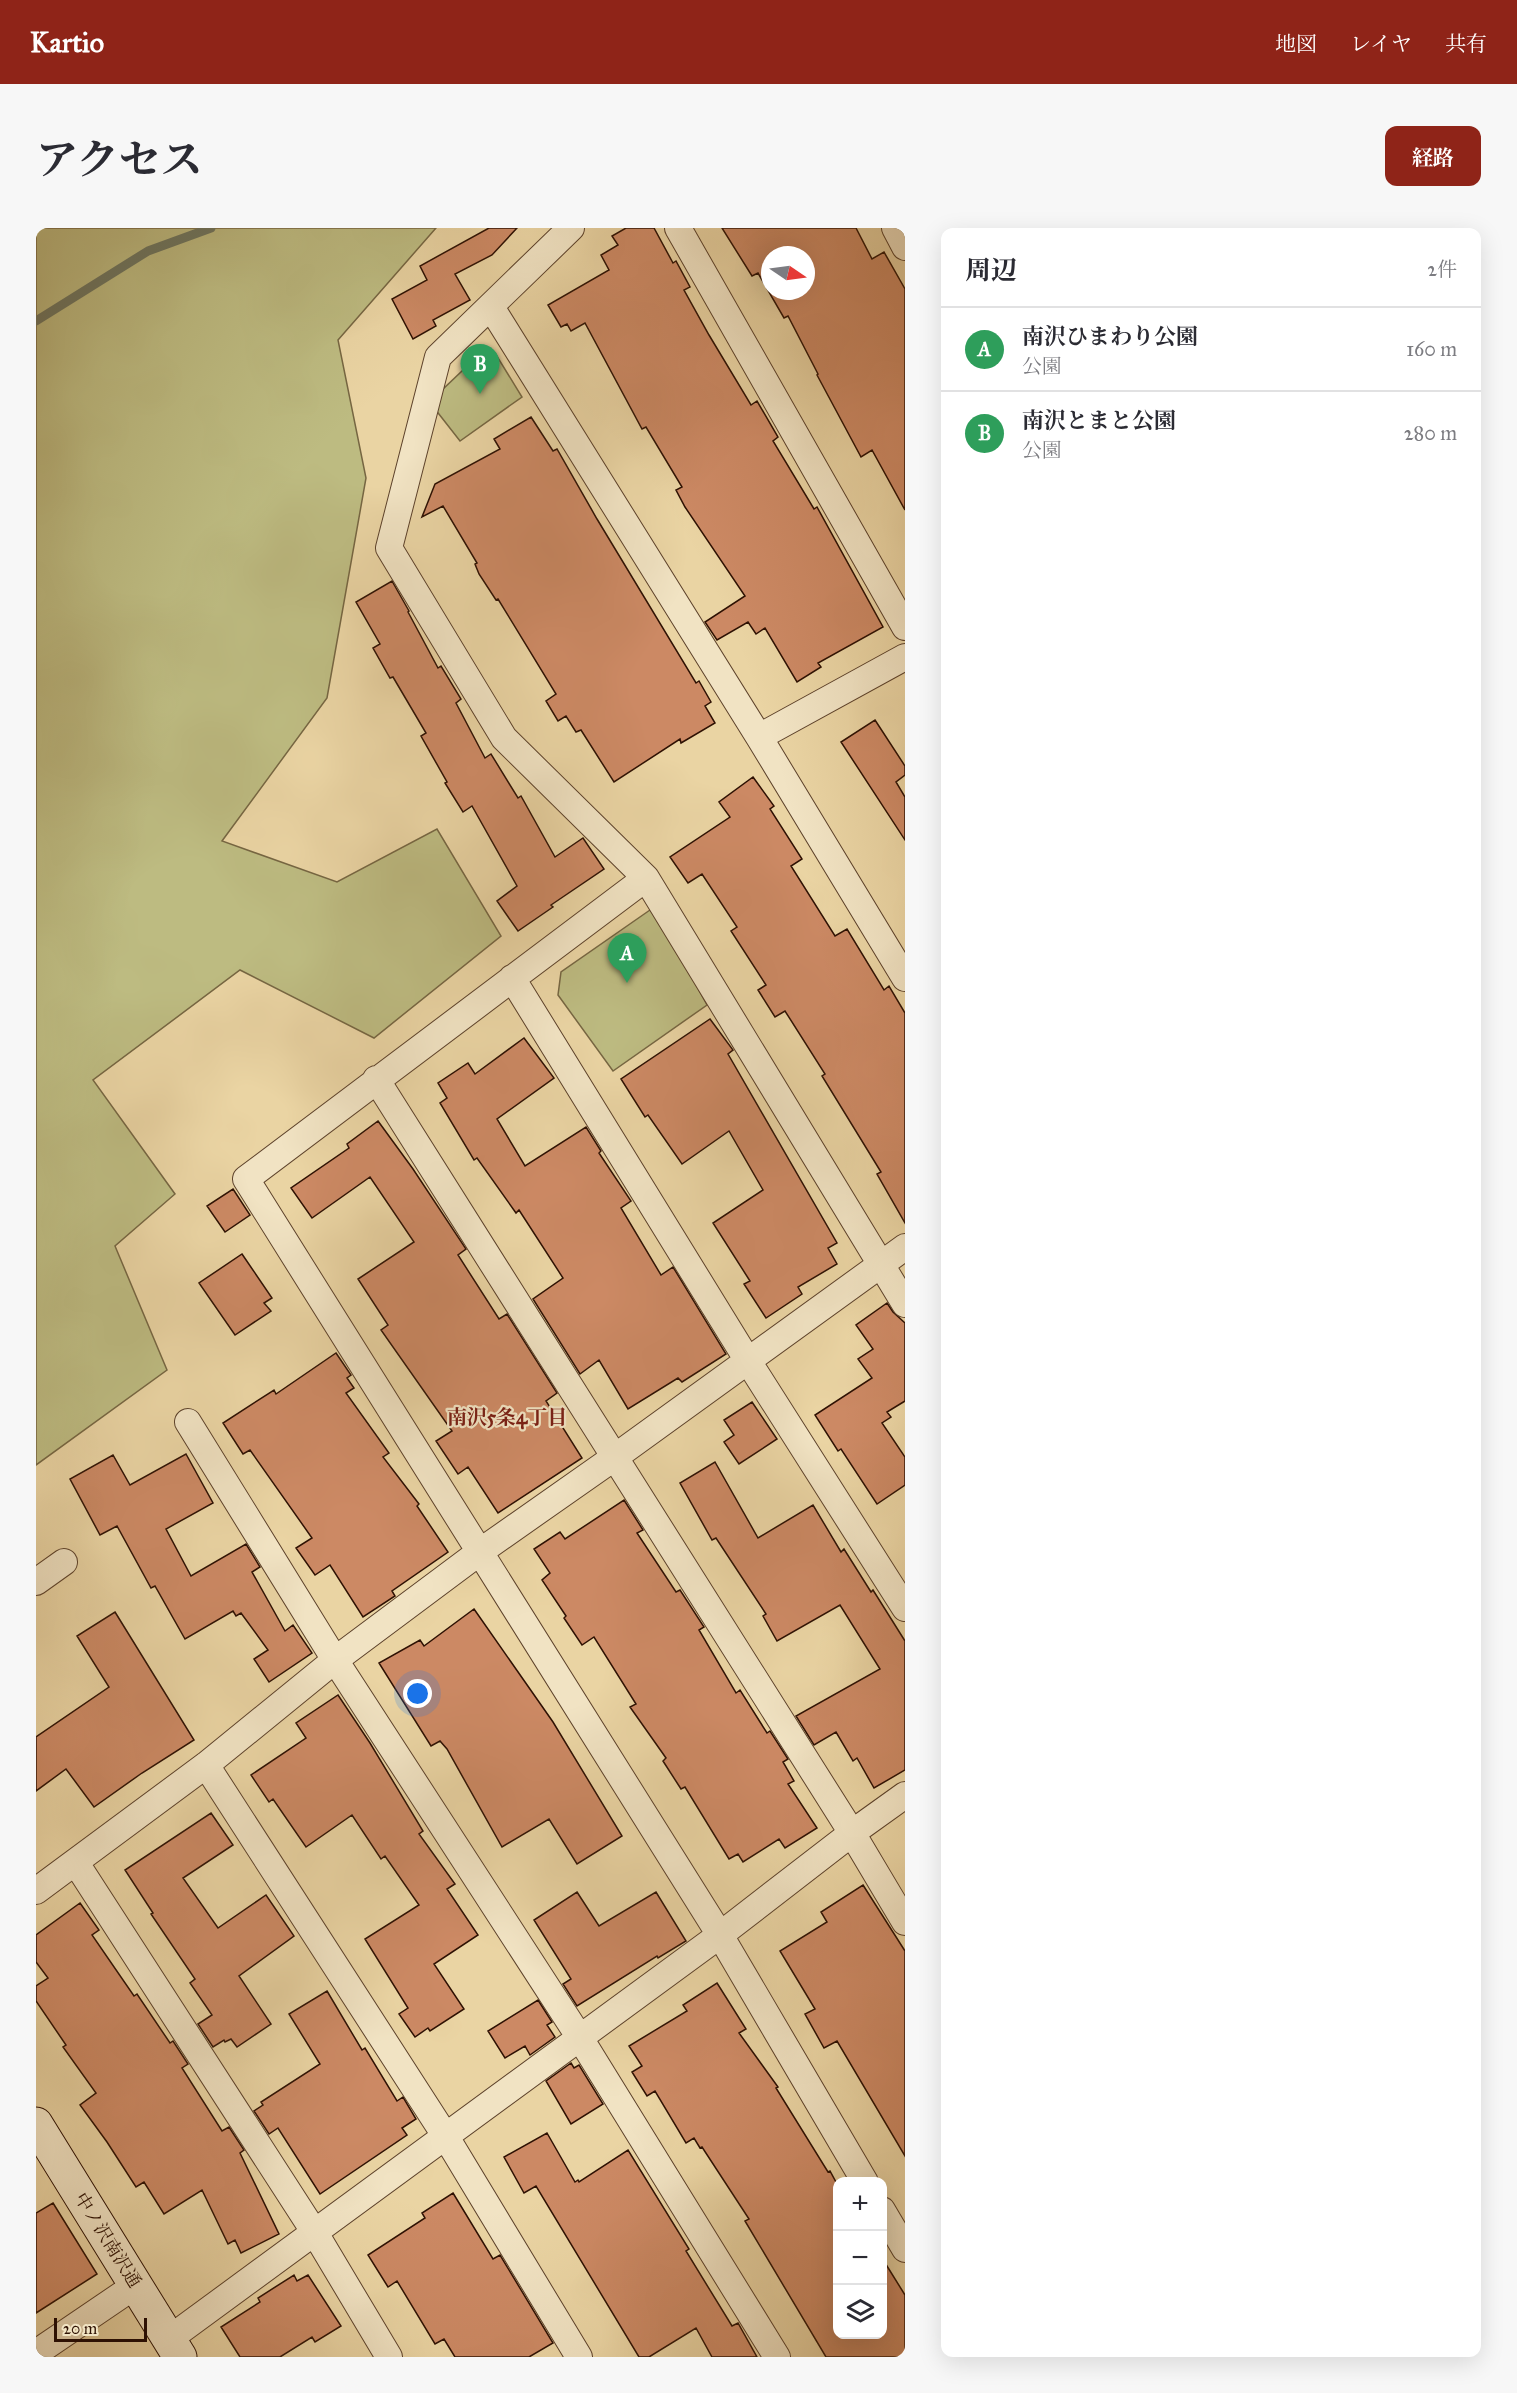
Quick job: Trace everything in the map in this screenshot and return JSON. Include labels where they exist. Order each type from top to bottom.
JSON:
[{"type":"street","points":[[572,228],[438,357],[389,548],[504,738],[646,878],[905,1304]]},
{"type":"street","points":[[678,228],[905,627]]},
{"type":"street","points":[[895,228],[905,247]]},
{"type":"street","points":[[491,307],[759,737],[905,978]]},
{"type":"street","points":[[759,737],[905,657]]},
{"type":"street","points":[[646,878],[246,1179],[720,1935],[863,2177]]},
{"type":"street","points":[[512,978],[748,1361],[905,1608]]},
{"type":"street","points":[[376,1079],[852,1833],[905,1922]]},
{"type":"street","points":[[36,1891],[206,1765],[335,1660],[481,1551],[905,1247]]},
{"type":"street","points":[[188,1422],[335,1660],[580,2038],[777,2357]]},
{"type":"street","points":[[36,1582],[64,1562]]},
{"type":"street","points":[[206,1765],[446,2137],[579,2357]]},
{"type":"street","points":[[175,2348],[315,2233],[720,1935],[905,1795]]},
{"type":"street","points":[[76,1863],[315,2233],[389,2357]]},
{"type":"street","name":"中ノ沢南沢通","points":[[41,2144],[136,2285],[175,2348]]},
{"type":"street","points":[[887,2219],[905,2248]]},
{"type":"street","points":[[36,2353],[136,2285]]},
{"type":"shaded area","points":[[36,228],[436,228],[338,340],[366,478],[327,698],[222,841],[337,882],[437,829],[501,936],[374,1038],[240,970],[93,1080],[175,1194],[115,1246],[167,1370],[36,1465]]},
{"type":"shaded area","points":[[482,352],[495,353],[522,397],[460,441],[435,409],[441,391]]},
{"type":"shaded area","points":[[650,910],[657,913],[707,1005],[613,1071],[558,995],[561,972]]},
{"type":"building","points":[[489,228],[517,228],[492,255],[455,274],[470,300],[433,320],[436,326],[413,339],[392,299],[427,280],[420,266]]},
{"type":"building","points":[[626,228],[654,228],[673,263],[676,261],[690,287],[684,290],[709,335],[751,405],[757,401],[778,437],[773,441],[814,509],[817,507],[883,627],[818,663],[821,667],[797,682],[765,628],[756,634],[748,622],[717,640],[705,622],[745,596],[685,507],[676,490],[682,487],[646,427],[642,429],[585,323],[571,331],[567,324],[561,327],[548,305],[609,270],[601,255],[618,245],[612,236]]},
{"type":"building","points":[[722,228],[856,228],[872,259],[884,252],[905,289],[905,510],[872,450],[861,457],[788,316],[784,318],[774,300],[815,300],[815,246],[761,246],[761,278],[758,273],[752,276]]},
{"type":"building","points":[[531,417],[553,451],[557,449],[696,683],[699,681],[711,702],[705,706],[715,723],[681,743],[680,739],[614,782],[581,730],[576,732],[566,716],[558,721],[546,701],[556,694],[498,599],[496,600],[479,574],[475,564],[477,563],[443,506],[422,517],[435,484],[500,449],[494,439]]},
{"type":"building","points":[[392,581],[438,668],[441,666],[461,699],[456,703],[485,758],[491,754],[518,798],[521,796],[555,857],[583,838],[604,869],[518,931],[497,901],[517,886],[472,806],[463,812],[445,783],[447,782],[421,736],[426,733],[373,648],[380,644],[356,602]]},
{"type":"building","points":[[875,720],[905,766],[905,775],[896,782],[905,797],[905,840],[841,742]]},
{"type":"building","points":[[753,777],[774,806],[770,809],[802,859],[791,866],[835,936],[847,929],[884,990],[889,986],[905,1013],[905,1223],[877,1174],[881,1172],[822,1076],[825,1074],[785,1011],[775,1017],[758,990],[766,985],[731,931],[737,927],[702,874],[688,883],[670,857],[730,817],[719,802]]},
{"type":"building","points":[[710,1019],[733,1050],[728,1054],[837,1243],[828,1248],[837,1264],[798,1287],[802,1294],[766,1318],[744,1284],[750,1281],[713,1223],[763,1190],[729,1131],[682,1164],[648,1115],[645,1117],[621,1079]]},
{"type":"building","points":[[524,1038],[554,1078],[497,1119],[525,1166],[586,1127],[601,1151],[599,1153],[631,1201],[621,1208],[661,1275],[673,1267],[726,1354],[682,1382],[678,1378],[628,1409],[599,1360],[580,1374],[533,1299],[563,1278],[519,1210],[516,1213],[477,1158],[474,1160],[440,1103],[447,1098],[438,1083],[468,1063],[475,1074]]},
{"type":"building","points":[[378,1121],[466,1249],[458,1255],[499,1319],[507,1314],[557,1393],[546,1401],[582,1458],[498,1513],[468,1467],[458,1474],[436,1441],[452,1431],[381,1330],[388,1325],[358,1279],[414,1242],[370,1177],[312,1218],[291,1188],[349,1148],[347,1144]]},
{"type":"building","points":[[233,1189],[250,1215],[225,1232],[207,1206]]},
{"type":"building","points":[[242,1254],[272,1298],[264,1303],[271,1311],[235,1335],[199,1283]]},
{"type":"building","points":[[887,1303],[905,1323],[905,1401],[887,1412],[891,1417],[882,1423],[905,1457],[905,1485],[877,1504],[841,1449],[838,1451],[815,1415],[872,1378],[858,1359],[873,1349],[856,1325]]},
{"type":"building","points":[[336,1353],[351,1375],[347,1378],[354,1388],[346,1393],[389,1453],[383,1457],[419,1504],[417,1506],[448,1552],[392,1591],[395,1596],[363,1617],[330,1565],[315,1575],[296,1548],[312,1538],[250,1450],[243,1454],[223,1423],[274,1390],[276,1394]]},
{"type":"building","points":[[752,1402],[777,1439],[739,1464],[724,1442],[734,1435],[724,1420]]},
{"type":"building","points":[[186,1454],[213,1503],[166,1529],[191,1576],[246,1544],[260,1567],[252,1572],[285,1631],[293,1625],[312,1653],[269,1682],[254,1659],[268,1650],[241,1613],[236,1616],[233,1611],[185,1639],[155,1586],[151,1588],[117,1526],[100,1535],[70,1479],[113,1455],[130,1485]]},
{"type":"building","points":[[715,1462],[758,1538],[813,1505],[841,1552],[844,1549],[905,1641],[905,1770],[874,1788],[857,1758],[853,1761],[836,1732],[814,1745],[796,1716],[880,1669],[840,1605],[777,1641],[763,1616],[766,1614],[716,1538],[712,1540],[680,1483]]},
{"type":"building","points":[[624,1500],[643,1530],[637,1533],[676,1592],[680,1590],[704,1627],[699,1630],[736,1693],[740,1690],[767,1733],[770,1731],[788,1759],[783,1762],[794,1781],[788,1784],[817,1828],[785,1848],[779,1839],[743,1862],[738,1854],[729,1859],[685,1787],[681,1789],[663,1761],[666,1758],[630,1707],[636,1704],[594,1637],[582,1645],[542,1580],[550,1573],[534,1549],[560,1532],[565,1539]]},
{"type":"building","points":[[474,1609],[553,1722],[622,1836],[577,1864],[549,1819],[502,1847],[447,1749],[440,1741],[431,1746],[379,1663],[420,1640],[424,1646]]},
{"type":"building","points":[[115,1612],[194,1740],[94,1807],[66,1769],[36,1791],[36,1737],[109,1687],[77,1636]]},
{"type":"building","points":[[338,1695],[423,1831],[419,1834],[455,1884],[447,1889],[478,1935],[434,1964],[464,2009],[430,2031],[428,2028],[415,2037],[399,2014],[408,2008],[365,1939],[419,1905],[385,1856],[381,1859],[352,1815],[306,1847],[273,1799],[269,1802],[251,1775],[306,1738],[296,1723]]},
{"type":"building","points":[[211,1813],[233,1845],[183,1878],[218,1928],[266,1895],[294,1936],[239,1976],[271,2024],[237,2047],[231,2039],[225,2042],[224,2040],[213,2047],[198,2024],[212,2015],[190,1983],[195,1979],[151,1914],[153,1913],[125,1870]]},
{"type":"building","points":[[863,1885],[905,1951],[905,2156],[837,2041],[824,2048],[805,2014],[815,2009],[780,1951],[827,1922],[821,1912]]},
{"type":"building","points":[[577,1892],[599,1926],[656,1892],[686,1941],[658,1958],[657,1956],[577,2006],[563,1984],[571,1979],[534,1920]]},
{"type":"building","points":[[80,1903],[99,1930],[92,1935],[134,1996],[137,1994],[170,2043],[173,2041],[188,2064],[182,2068],[222,2131],[229,2127],[244,2150],[240,2153],[279,2234],[241,2253],[235,2240],[228,2244],[202,2190],[164,2214],[144,2182],[136,2187],[80,2105],[96,2093],[63,2047],[66,2045],[36,2001],[36,1986],[48,1978],[36,1962],[36,1935]]},
{"type":"building","points":[[717,1983],[746,2029],[739,2033],[778,2087],[776,2088],[833,2177],[833,2339],[887,2339],[887,2266],[905,2295],[905,2357],[826,2357],[745,2221],[749,2219],[702,2147],[700,2148],[694,2138],[686,2143],[655,2091],[647,2096],[632,2072],[642,2066],[629,2046],[687,2011],[683,2005]]},
{"type":"building","points":[[327,1991],[362,2050],[365,2048],[397,2101],[403,2097],[416,2119],[402,2128],[407,2135],[320,2194],[278,2128],[269,2134],[254,2111],[263,2105],[261,2102],[320,2064],[289,2014]]},
{"type":"building","points":[[538,2000],[552,2022],[547,2025],[555,2037],[530,2055],[525,2046],[505,2058],[488,2031]]},
{"type":"building","points":[[571,2063],[574,2068],[579,2065],[603,2104],[571,2124],[546,2081]]},
{"type":"building","points":[[547,2133],[575,2182],[578,2180],[579,2182],[628,2150],[689,2249],[686,2251],[732,2326],[738,2323],[757,2357],[712,2357],[696,2328],[649,2357],[639,2357],[536,2186],[524,2193],[504,2157]]},
{"type":"building","points":[[453,2193],[493,2259],[500,2255],[553,2343],[529,2357],[455,2357],[444,2339],[435,2344],[397,2281],[388,2287],[368,2255],[425,2218],[422,2213]]},
{"type":"building","points":[[53,2203],[97,2274],[36,2313],[36,2213]]},
{"type":"building","points":[[294,2275],[297,2281],[308,2275],[341,2326],[315,2342],[312,2337],[280,2357],[240,2357],[221,2327],[260,2302],[258,2298]]},
{"type":"waterway","points":[[36,321],[148,251],[211,228]]},
{"type":"place","name":"南沢とまと公園","points":[[480,394]]},
{"type":"place","name":"南沢ひまわり公園","points":[[627,983]]},
{"type":"district","name":"南沢5条4丁目","points":[[507,1417]]}]
